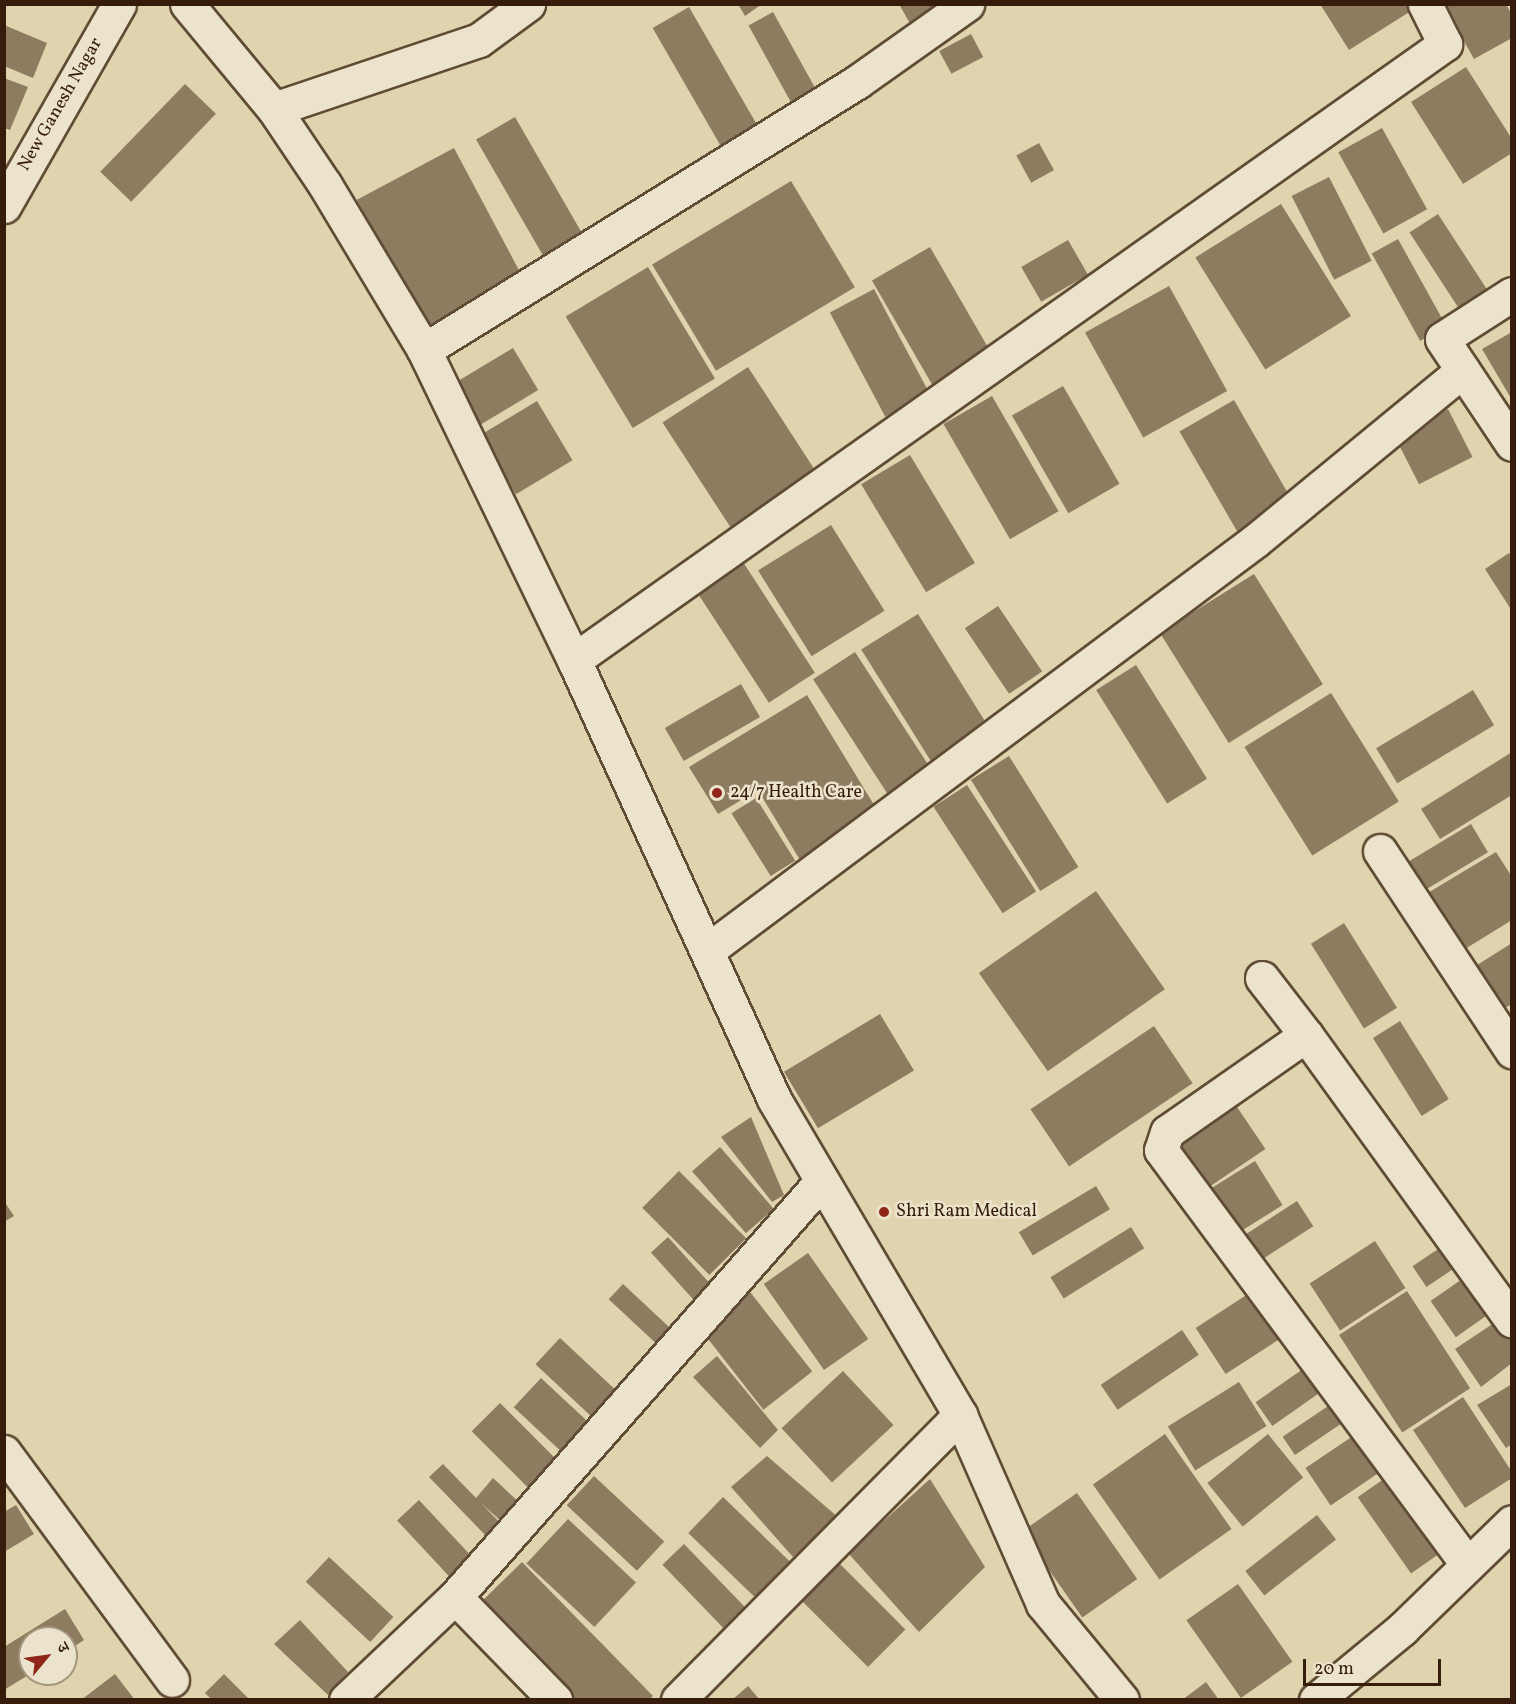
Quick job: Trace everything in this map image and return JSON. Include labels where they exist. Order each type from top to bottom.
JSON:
[{"type":"street","name":"New Ganesh Nagar","points":[[4,206],[119,4]]},
{"type":"street","points":[[187,4],[274,109],[325,185],[424,350],[574,660],[774,1099],[960,1415],[1043,1604],[1122,1700]]},
{"type":"street","points":[[274,109],[479,40],[528,4]]},
{"type":"street","points":[[424,350],[857,82],[967,4]]},
{"type":"street","points":[[574,660],[1445,44],[1425,4]]},
{"type":"street","points":[[1512,294],[1442,339],[1512,444]]},
{"type":"street","points":[[708,950],[1255,542],[1463,370]]},
{"type":"street","points":[[1380,851],[1512,1051]]},
{"type":"street","points":[[1262,978],[1306,1035],[1512,1322]]},
{"type":"street","points":[[1306,1035],[1167,1132],[1161,1150],[1468,1565]]},
{"type":"street","points":[[346,1700],[455,1597],[821,1182]]},
{"type":"street","points":[[678,1700],[960,1415]]},
{"type":"street","points":[[4,1452],[172,1680]]},
{"type":"street","points":[[1316,1700],[1402,1629],[1512,1522]]},
{"type":"street","points":[[455,1597],[555,1700]]},
{"type":"building","points":[[738,4],[762,4],[745,16]]},
{"type":"building","points":[[899,4],[954,4],[913,29]]},
{"type":"building","points":[[1320,4],[1407,4],[1411,11],[1349,50]]},
{"type":"building","points":[[1443,4],[1506,4],[1512,15],[1512,38],[1474,59]]},
{"type":"building","points":[[689,7],[759,128],[723,149],[653,28]]},
{"type":"building","points":[[773,12],[821,99],[797,112],[749,26]]},
{"type":"building","points":[[4,25],[47,43],[33,78],[4,66]]},
{"type":"building","points":[[971,34],[983,57],[951,74],[939,51]]},
{"type":"building","points":[[1466,67],[1512,139],[1512,153],[1463,184],[1411,102]]},
{"type":"building","points":[[4,78],[28,87],[10,130],[4,128]]},
{"type":"building","points":[[185,84],[216,114],[131,202],[100,172]]},
{"type":"building","points":[[515,117],[584,237],[546,260],[476,140]]},
{"type":"building","points":[[1382,128],[1427,209],[1383,234],[1338,152]]},
{"type":"building","points":[[1039,143],[1054,170],[1031,183],[1016,156]]},
{"type":"building","points":[[454,148],[522,276],[425,328],[357,200]]},
{"type":"building","points":[[1329,177],[1372,261],[1334,280],[1292,196]]},
{"type":"building","points":[[791,181],[855,287],[716,371],[652,264]]},
{"type":"building","points":[[1281,204],[1351,316],[1265,369],[1195,258]]},
{"type":"building","points":[[1438,214],[1489,292],[1460,311],[1409,233]]},
{"type":"building","points":[[1398,239],[1446,326],[1420,341],[1372,254]]},
{"type":"building","points":[[1068,240],[1088,275],[1041,302],[1021,267]]},
{"type":"building","points":[[930,247],[990,352],[932,385],[872,280]]},
{"type":"building","points":[[648,267],[715,378],[633,428],[566,316]]},
{"type":"building","points":[[1169,286],[1227,391],[1143,437],[1085,333]]},
{"type":"building","points":[[874,289],[929,393],[885,417],[830,312]]},
{"type":"building","points":[[1512,332],[1512,400],[1482,349]]},
{"type":"building","points":[[513,348],[538,390],[479,426],[454,384]]},
{"type":"building","points":[[748,367],[817,474],[732,529],[662,423]]},
{"type":"building","points":[[1063,386],[1120,484],[1068,513],[1012,416]]},
{"type":"building","points":[[992,396],[1058,511],[1010,539],[944,424]]},
{"type":"building","points":[[1234,400],[1292,501],[1238,533],[1179,432]]},
{"type":"building","points":[[537,401],[573,460],[516,494],[480,435]]},
{"type":"building","points":[[1448,409],[1473,457],[1419,484],[1395,436]]},
{"type":"building","points":[[910,455],[975,563],[926,592],[861,484]]},
{"type":"building","points":[[831,525],[885,611],[812,656],[758,571]]},
{"type":"building","points":[[1509,553],[1512,558],[1512,611],[1485,569]]},
{"type":"building","points":[[743,562],[815,673],[769,703],[697,592]]},
{"type":"building","points":[[1254,574],[1323,684],[1229,743],[1160,633]]},
{"type":"building","points":[[998,606],[1042,671],[1009,694],[965,628]]},
{"type":"building","points":[[918,614],[990,728],[933,764],[861,650]]},
{"type":"building","points":[[855,652],[931,769],[889,796],[813,679]]},
{"type":"building","points":[[1136,665],[1207,779],[1167,804],[1096,690]]},
{"type":"building","points":[[741,684],[760,717],[684,761],[665,728]]},
{"type":"building","points":[[1473,690],[1494,725],[1397,783],[1376,748]]},
{"type":"building","points":[[1331,693],[1399,802],[1312,856],[1244,747]]},
{"type":"building","points":[[807,695],[882,818],[803,865],[758,790],[718,814],[689,767]]},
{"type":"building","points":[[1512,752],[1512,795],[1440,839],[1421,809]]},
{"type":"building","points":[[1009,756],[1078,867],[1040,891],[971,780]]},
{"type":"building","points":[[967,785],[1036,892],[1003,913],[933,807]]},
{"type":"building","points":[[756,798],[795,861],[771,876],[731,813]]},
{"type":"building","points":[[1471,824],[1488,852],[1415,896],[1398,868]]},
{"type":"building","points":[[1496,852],[1512,877],[1512,920],[1452,957],[1416,900]]},
{"type":"building","points":[[1096,891],[1165,989],[1048,1071],[979,973]]},
{"type":"building","points":[[1344,923],[1397,1008],[1364,1028],[1311,944]]},
{"type":"building","points":[[1512,943],[1512,1004],[1493,1015],[1466,972]]},
{"type":"building","points":[[880,1014],[914,1071],[818,1128],[784,1072]]},
{"type":"building","points":[[1400,1021],[1449,1099],[1422,1116],[1373,1038]]},
{"type":"building","points":[[1154,1026],[1193,1083],[1069,1167],[1030,1109]]},
{"type":"building","points":[[1233,1101],[1265,1149],[1206,1189],[1173,1141]]},
{"type":"building","points":[[751,1117],[784,1195],[772,1202],[721,1137]]},
{"type":"building","points":[[720,1147],[774,1209],[746,1233],[692,1171]]},
{"type":"building","points":[[1255,1161],[1283,1205],[1237,1234],[1209,1190]]},
{"type":"building","points":[[679,1171],[746,1238],[709,1275],[642,1208]]},
{"type":"building","points":[[1096,1186],[1110,1209],[1033,1255],[1019,1232]]},
{"type":"building","points":[[4,1201],[14,1216],[4,1222]]},
{"type":"building","points":[[1297,1201],[1313,1226],[1253,1265],[1237,1240]]},
{"type":"building","points":[[1131,1227],[1144,1248],[1064,1299],[1050,1277]]},
{"type":"building","points":[[668,1237],[718,1292],[700,1307],[651,1252]]},
{"type":"building","points":[[1375,1241],[1405,1288],[1340,1330],[1310,1283]]},
{"type":"building","points":[[1444,1245],[1458,1266],[1426,1287],[1412,1266]]},
{"type":"building","points":[[808,1253],[868,1339],[824,1370],[764,1284]]},
{"type":"building","points":[[1465,1277],[1490,1313],[1456,1337],[1431,1301]]},
{"type":"building","points":[[623,1284],[682,1339],[668,1355],[609,1299]]},
{"type":"building","points":[[747,1288],[812,1372],[763,1410],[698,1326]]},
{"type":"building","points":[[1407,1291],[1470,1388],[1402,1432],[1339,1335]]},
{"type":"building","points":[[1251,1292],[1281,1338],[1226,1374],[1196,1328]]},
{"type":"building","points":[[1497,1321],[1512,1342],[1512,1363],[1481,1387],[1455,1349]]},
{"type":"building","points":[[1182,1330],[1199,1355],[1118,1410],[1101,1385]]},
{"type":"building","points":[[560,1338],[623,1397],[598,1423],[535,1364]]},
{"type":"building","points":[[717,1356],[778,1430],[760,1448],[693,1377]]},
{"type":"building","points":[[1313,1362],[1330,1386],[1272,1426],[1256,1402]]},
{"type":"building","points":[[843,1371],[893,1425],[832,1482],[782,1428]]},
{"type":"building","points":[[541,1378],[600,1433],[572,1462],[514,1407]]},
{"type":"building","points":[[1239,1382],[1267,1426],[1195,1471],[1168,1427]]},
{"type":"building","points":[[1512,1384],[1512,1444],[1506,1448],[1477,1405]]},
{"type":"building","points":[[1463,1397],[1512,1472],[1512,1478],[1465,1508],[1413,1430]]},
{"type":"building","points":[[1334,1402],[1346,1420],[1295,1455],[1283,1437]]},
{"type":"building","points":[[500,1403],[559,1462],[530,1490],[472,1431]]},
{"type":"building","points":[[1165,1434],[1232,1529],[1159,1579],[1093,1484]]},
{"type":"building","points":[[1268,1434],[1303,1478],[1243,1527],[1207,1483]]},
{"type":"building","points":[[1356,1434],[1381,1471],[1331,1505],[1305,1468]]},
{"type":"building","points":[[767,1456],[839,1518],[793,1557],[731,1487]]},
{"type":"building","points":[[443,1464],[476,1498],[493,1478],[521,1504],[503,1523],[481,1503],[504,1527],[490,1540],[429,1477]]},
{"type":"building","points":[[594,1476],[664,1541],[637,1571],[567,1505]]},
{"type":"building","points":[[1388,1476],[1441,1552],[1411,1573],[1358,1497]]},
{"type":"building","points":[[930,1479],[985,1567],[919,1632],[848,1553]]},
{"type":"building","points":[[1077,1493],[1137,1579],[1082,1617],[1022,1531]]},
{"type":"building","points":[[723,1497],[796,1568],[762,1604],[688,1533]]},
{"type":"building","points":[[419,1500],[473,1558],[451,1578],[397,1520]]},
{"type":"building","points":[[16,1505],[34,1534],[4,1552],[4,1512]]},
{"type":"building","points":[[1317,1515],[1336,1539],[1264,1595],[1245,1571]]},
{"type":"building","points":[[568,1519],[636,1582],[594,1627],[526,1564]]},
{"type":"building","points":[[684,1544],[745,1607],[724,1628],[662,1565]]},
{"type":"building","points":[[329,1557],[393,1617],[370,1642],[306,1582]]},
{"type":"building","points":[[834,1558],[905,1629],[868,1667],[797,1595]]},
{"type":"building","points":[[522,1562],[653,1696],[649,1700],[576,1700],[480,1603]]},
{"type":"building","points":[[1238,1584],[1292,1662],[1241,1698],[1186,1620]]},
{"type":"building","points":[[65,1609],[75,1626],[38,1626]]},
{"type":"building","points":[[300,1620],[348,1672],[328,1695],[274,1644]]},
{"type":"building","points":[[78,1630],[84,1640],[78,1644]]},
{"type":"building","points":[[18,1638],[18,1681],[4,1690],[4,1647]]},
{"type":"building","points":[[115,1674],[135,1700],[81,1700]]},
{"type":"building","points":[[224,1674],[250,1700],[212,1700],[205,1693]]},
{"type":"building","points":[[1206,1682],[1219,1700],[1182,1700]]},
{"type":"building","points":[[748,1686],[760,1700],[732,1700]]},
{"type":"place","name":"24/7 Health Care","points":[[717,793]]},
{"type":"place","name":"Shri Ram Medical","points":[[884,1212]]}]
